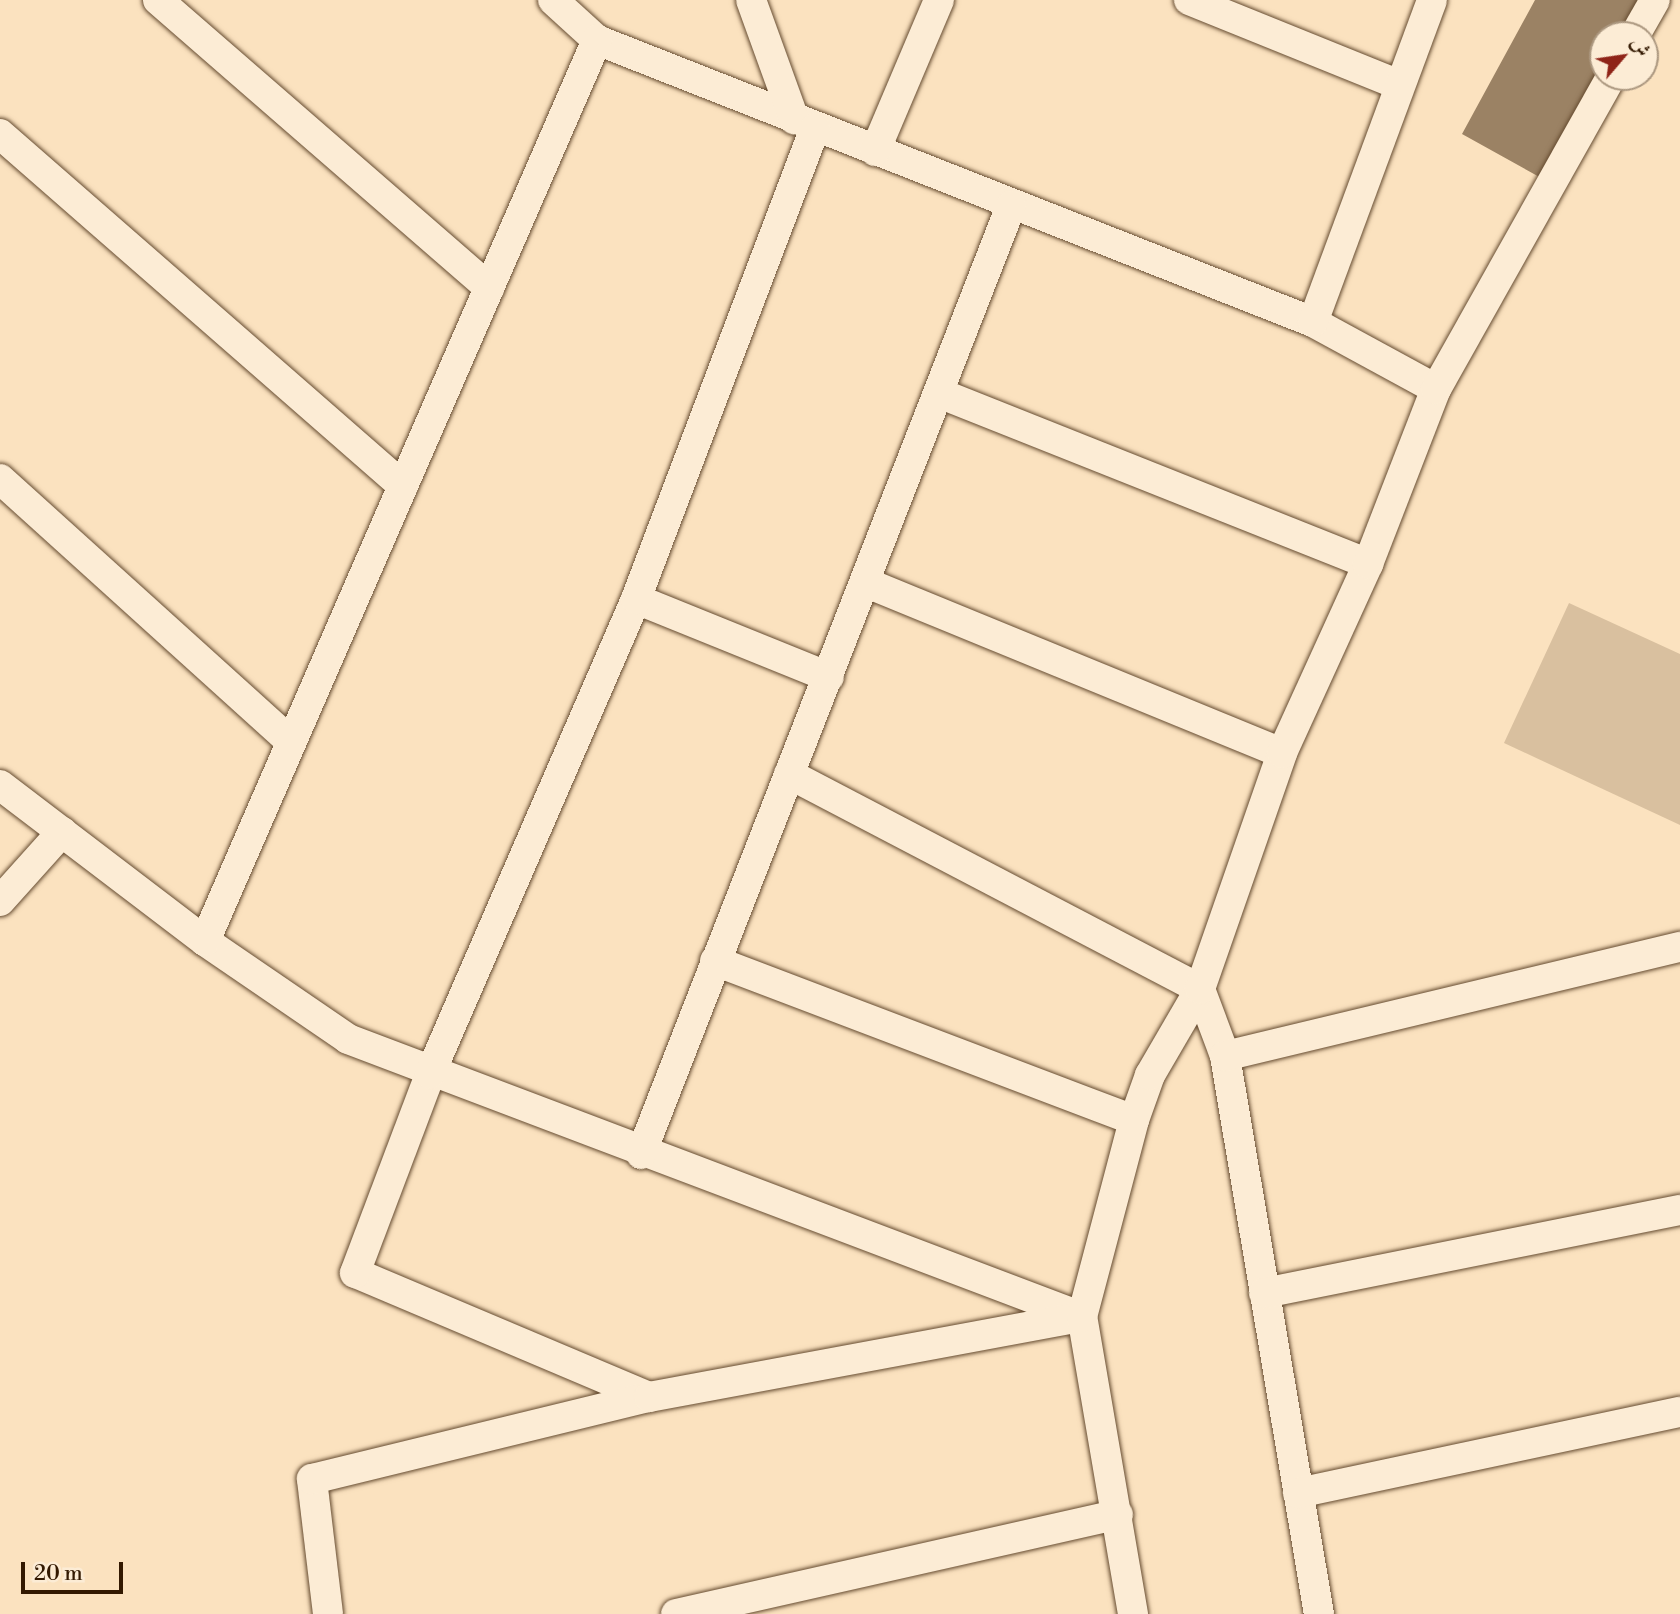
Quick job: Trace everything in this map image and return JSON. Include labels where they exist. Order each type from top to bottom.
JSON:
[{"type":"street","points":[[158,0],[489,288]]},
{"type":"street","points":[[553,0],[597,40],[1011,206],[1313,322],[1436,389]]},
{"type":"street","points":[[649,1397],[355,1273],[430,1073],[636,600],[805,123],[751,0]]},
{"type":"street","points":[[875,151],[939,0]]},
{"type":"street","points":[[1189,0],[1399,85]]},
{"type":"street","points":[[1313,322],[1432,0]]},
{"type":"street","points":[[1643,21],[1655,0]]},
{"type":"street","points":[[205,941],[597,40]]},
{"type":"street","points":[[1133,1614],[1118,1514],[1082,1317],[1134,1120],[1150,1075],[1200,989],[1282,753],[1368,564],[1436,389],[1603,91]]},
{"type":"street","points":[[0,134],[403,486]]},
{"type":"street","points":[[640,1154],[867,583],[1011,206]]},
{"type":"street","points":[[939,393],[1368,564]]},
{"type":"street","points":[[0,479],[291,742]]},
{"type":"street","points":[[867,583],[1282,753]]},
{"type":"street","points":[[636,600],[830,677]]},
{"type":"street","points":[[789,774],[1200,989],[1225,1056],[1320,1614]]},
{"type":"street","points":[[0,785],[205,941],[348,1039],[640,1154],[1082,1317]]},
{"type":"street","points":[[0,901],[62,832]]},
{"type":"street","points":[[1225,1056],[1680,947]]},
{"type":"street","points":[[715,961],[1134,1120]]},
{"type":"street","points":[[1264,1293],[1680,1210]]},
{"type":"street","points":[[328,1614],[312,1479],[649,1397],[1082,1317]]},
{"type":"street","points":[[1298,1493],[1680,1412]]},
{"type":"street","points":[[676,1614],[1118,1514]]},
{"type":"shaded area","points":[[1569,603],[1680,654],[1680,825],[1504,743]]},
{"type":"building","points":[[1535,0],[1640,0],[1629,21],[1589,21],[1591,91],[1543,179],[1462,134]]}]
